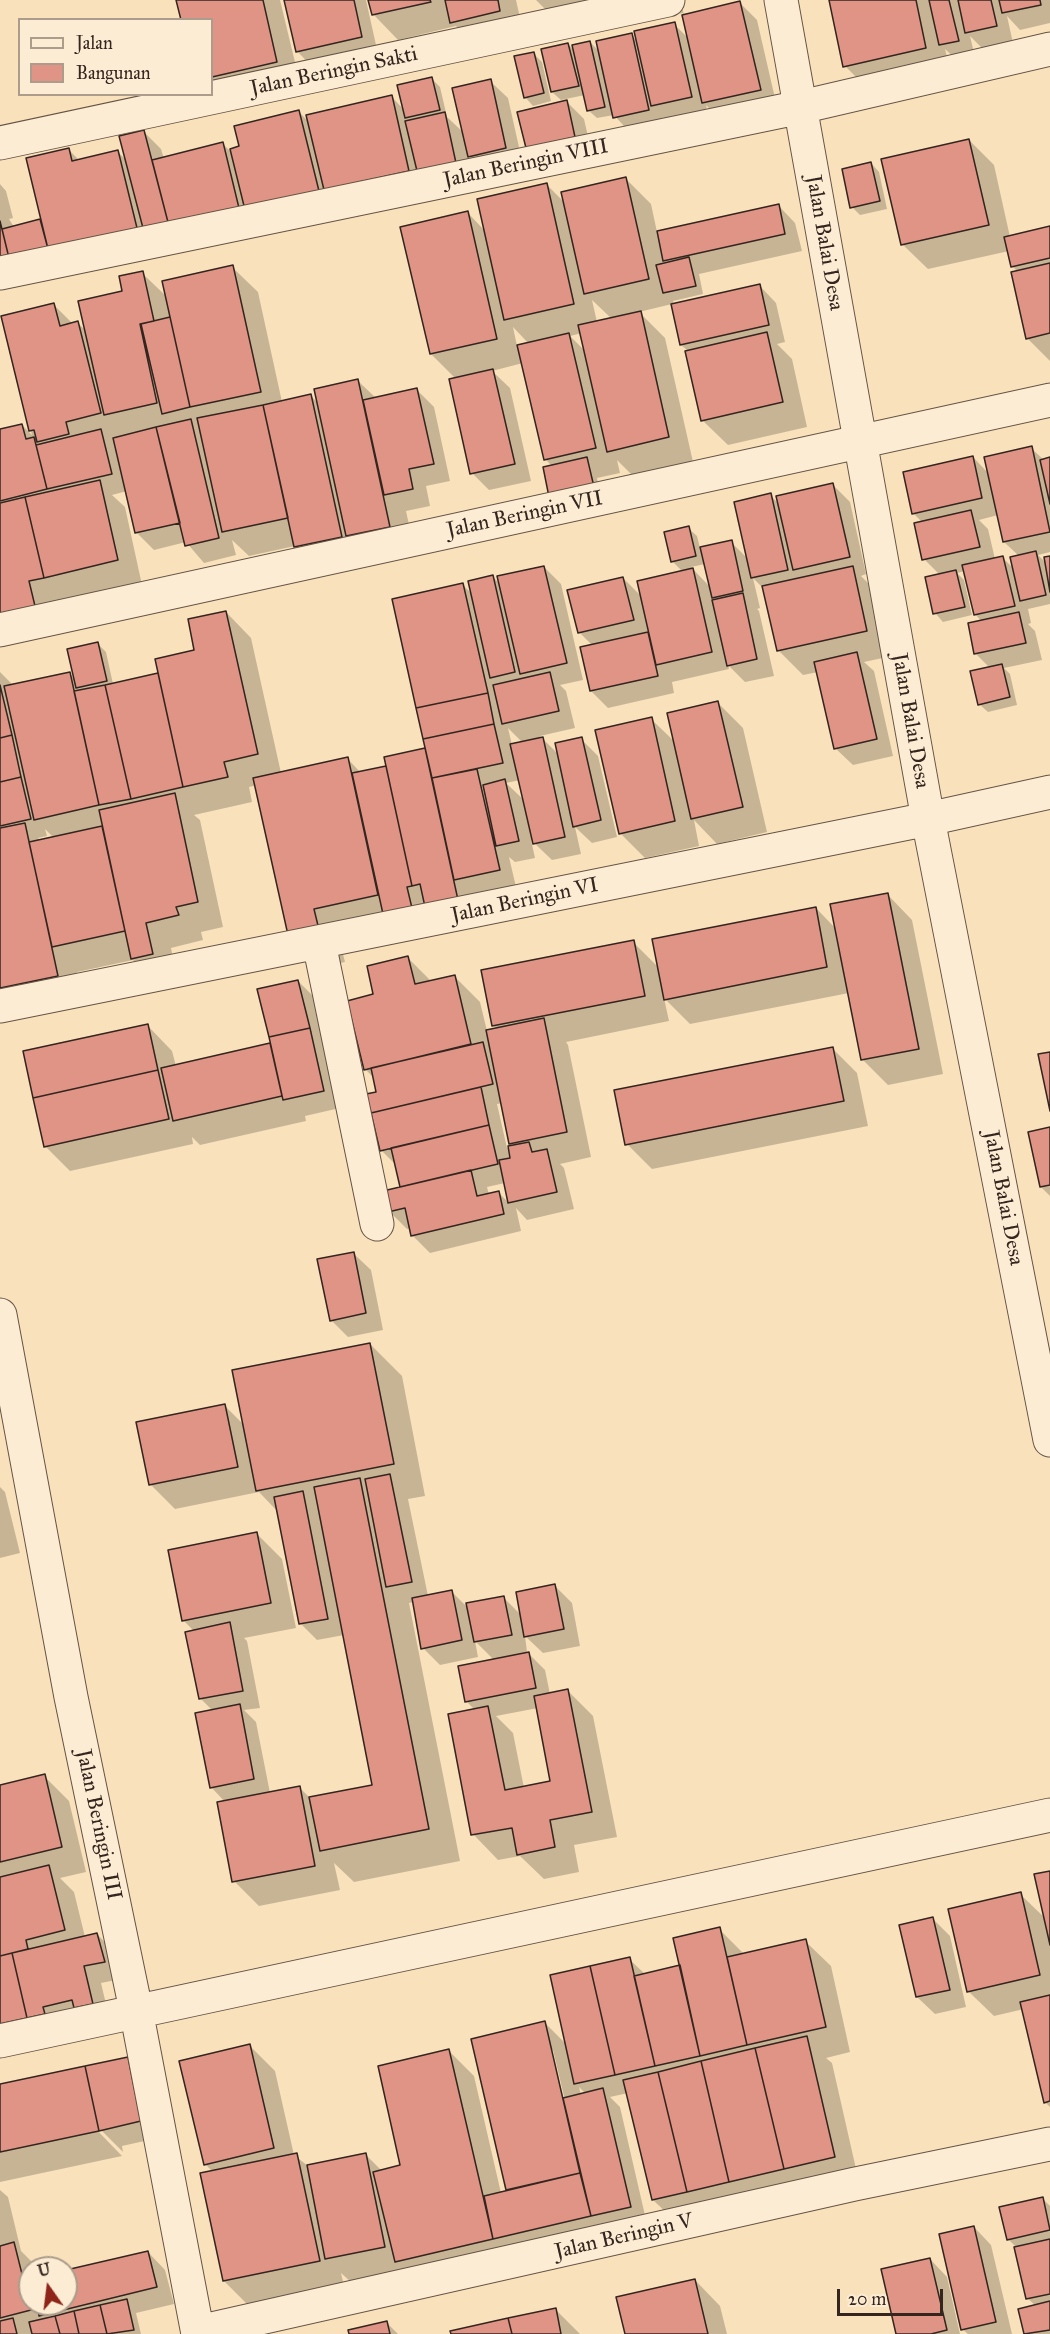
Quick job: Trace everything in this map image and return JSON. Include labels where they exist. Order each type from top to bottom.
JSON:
[{"type":"street","name":"Jalan Beringin Sakti","points":[[0,143],[668,0]]},
{"type":"street","name":"Jalan Balai Desa","points":[[781,0],[928,819],[1050,1440]]},
{"type":"street","name":"Jalan Beringin VIII","points":[[0,273],[801,107],[1050,48]]},
{"type":"street","name":"Jalan Beringin VII","points":[[0,630],[1050,400]]},
{"type":"street","name":"Jalan Beringin VI","points":[[0,1006],[928,819],[1050,792]]},
{"type":"street","points":[[319,943],[377,1224]]},
{"type":"street","name":"Jalan Beringin III","points":[[0,1315],[71,1697],[136,2010],[198,2333]]},
{"type":"street","points":[[0,2041],[1050,1815]]},
{"type":"street","name":"Jalan Beringin V","points":[[198,2333],[844,2187],[1050,2144]]},
{"type":"building","points":[[176,0],[263,0],[277,62],[213,77],[213,18],[180,18]]},
{"type":"building","points":[[284,0],[354,0],[362,37],[296,52]]},
{"type":"building","points":[[368,0],[430,0],[431,2],[372,15]]},
{"type":"building","points":[[445,0],[498,0],[500,11],[450,23]]},
{"type":"building","points":[[829,0],[916,0],[926,48],[843,67]]},
{"type":"building","points":[[929,0],[949,0],[959,41],[939,45]]},
{"type":"building","points":[[958,0],[991,0],[997,26],[965,33]]},
{"type":"building","points":[[999,0],[1040,0],[1041,5],[1002,13]]},
{"type":"building","points":[[740,1],[761,90],[702,103],[682,15]]},
{"type":"building","points":[[675,22],[692,97],[651,106],[634,31]]},
{"type":"building","points":[[632,33],[649,110],[613,118],[596,41]]},
{"type":"building","points":[[590,41],[605,107],[587,111],[572,45]]},
{"type":"building","points":[[568,43],[579,86],[551,92],[541,49]]},
{"type":"building","points":[[534,52],[544,93],[524,98],[514,56]]},
{"type":"building","points":[[432,77],[440,110],[405,118],[397,85]]},
{"type":"building","points":[[491,79],[506,148],[468,157],[452,88]]},
{"type":"building","points":[[392,95],[409,171],[324,190],[306,115]]},
{"type":"building","points":[[567,100],[575,137],[526,148],[517,112]]},
{"type":"building","points":[[299,110],[319,191],[245,210],[230,149],[239,146],[234,126]]},
{"type":"building","points":[[445,112],[456,163],[417,171],[405,121]]},
{"type":"building","points":[[144,130],[169,226],[144,232],[119,136]]},
{"type":"building","points":[[969,139],[989,225],[901,245],[881,159]]},
{"type":"building","points":[[223,142],[239,208],[169,226],[152,160]]},
{"type":"building","points":[[69,148],[72,161],[118,150],[137,228],[48,249],[26,158]]},
{"type":"building","points":[[871,162],[880,201],[850,208],[842,169]]},
{"type":"building","points":[[626,177],[649,279],[584,294],[561,192]]},
{"type":"building","points":[[547,183],[574,304],[504,320],[477,199]]},
{"type":"building","points":[[779,204],[785,234],[663,261],[657,231]]},
{"type":"building","points":[[468,211],[497,339],[430,354],[400,227]]},
{"type":"building","points":[[40,219],[48,249],[9,258],[2,229]]},
{"type":"building","points":[[0,221],[9,258],[0,261]]},
{"type":"building","points":[[1050,226],[1050,258],[1011,267],[1004,237]]},
{"type":"building","points":[[689,257],[696,286],[663,293],[656,265]]},
{"type":"building","points":[[1050,263],[1050,333],[1026,339],[1011,272]]},
{"type":"building","points":[[233,265],[261,392],[190,407],[162,281]]},
{"type":"building","points":[[143,271],[154,321],[140,324],[157,403],[104,415],[78,301],[122,291],[119,276]]},
{"type":"building","points":[[760,284],[769,325],[680,345],[671,304]]},
{"type":"building","points":[[54,303],[60,326],[78,321],[101,413],[66,422],[69,434],[37,442],[34,430],[29,431],[1,316]]},
{"type":"building","points":[[641,311],[669,437],[607,452],[578,325]]},
{"type":"building","points":[[170,317],[190,407],[162,414],[141,324]]},
{"type":"building","points":[[767,332],[783,402],[701,421],[685,351]]},
{"type":"building","points":[[569,333],[596,448],[544,460],[517,345]]},
{"type":"building","points":[[493,369],[515,464],[470,474],[449,379]]},
{"type":"building","points":[[358,379],[390,527],[346,536],[314,389]]},
{"type":"building","points":[[417,388],[434,464],[409,469],[413,489],[384,495],[363,400]]},
{"type":"building","points":[[311,394],[342,537],[294,547],[263,405]]},
{"type":"building","points":[[263,405],[288,518],[222,532],[197,418]]},
{"type":"building","points":[[191,419],[219,538],[185,546],[156,427]]},
{"type":"building","points":[[22,424],[26,439],[34,437],[47,489],[0,501],[0,429]]},
{"type":"building","points":[[156,427],[180,523],[135,533],[113,438]]},
{"type":"building","points":[[101,429],[112,474],[47,489],[36,445]]},
{"type":"building","points":[[1032,446],[1050,532],[1003,542],[984,457]]},
{"type":"building","points":[[973,456],[982,498],[912,514],[903,472]]},
{"type":"building","points":[[587,457],[594,487],[549,497],[543,467]]},
{"type":"building","points":[[1050,457],[1050,504],[1040,460]]},
{"type":"building","points":[[100,480],[118,560],[44,578],[25,497]]},
{"type":"building","points":[[833,483],[850,557],[793,570],[776,496]]},
{"type":"building","points":[[771,493],[788,570],[751,578],[734,502]]},
{"type":"building","points":[[25,497],[44,578],[29,581],[35,606],[0,614],[0,503]]},
{"type":"building","points":[[971,510],[980,547],[922,560],[914,523]]},
{"type":"building","points":[[689,526],[696,556],[671,562],[664,532]]},
{"type":"building","points":[[732,540],[743,591],[712,598],[700,547]]},
{"type":"building","points":[[1036,551],[1046,595],[1020,601],[1010,557]]},
{"type":"building","points":[[1003,556],[1015,606],[974,615],[962,565]]},
{"type":"building","points":[[1050,556],[1050,592],[1044,557]]},
{"type":"building","points":[[544,566],[567,663],[520,674],[497,576]]},
{"type":"building","points":[[853,566],[867,631],[777,651],[762,586]]},
{"type":"building","points":[[693,568],[712,652],[656,665],[637,581]]},
{"type":"building","points":[[956,570],[965,607],[933,614],[925,577]]},
{"type":"building","points":[[493,575],[515,672],[490,678],[468,581]]},
{"type":"building","points":[[623,577],[634,620],[578,633],[567,590]]},
{"type":"building","points":[[463,583],[488,693],[416,708],[392,599]]},
{"type":"building","points":[[743,593],[757,659],[727,666],[712,600]]},
{"type":"building","points":[[226,611],[258,754],[224,762],[228,777],[183,787],[155,659],[194,650],[188,619]]},
{"type":"building","points":[[1019,612],[1026,643],[974,654],[968,623]]},
{"type":"building","points":[[648,632],[658,676],[590,691],[580,647]]},
{"type":"building","points":[[98,642],[107,681],[76,688],[67,649]]},
{"type":"building","points":[[857,652],[877,739],[834,749],[814,662]]},
{"type":"building","points":[[1002,664],[1010,697],[978,705],[970,671]]},
{"type":"building","points":[[70,672],[99,805],[34,820],[4,686]]},
{"type":"building","points":[[550,672],[559,711],[502,724],[493,685]]},
{"type":"building","points":[[158,673],[183,787],[131,799],[105,685]]},
{"type":"building","points":[[0,685],[12,735],[0,738]]},
{"type":"building","points":[[105,685],[131,799],[99,805],[74,691]]},
{"type":"building","points":[[488,693],[494,724],[423,739],[416,708]]},
{"type":"building","points":[[718,701],[743,807],[691,819],[667,713]]},
{"type":"building","points":[[652,717],[675,821],[619,834],[595,730]]},
{"type":"building","points":[[494,724],[503,763],[432,778],[423,739]]},
{"type":"building","points":[[12,735],[21,777],[0,782],[0,738]]},
{"type":"building","points":[[543,737],[565,837],[533,844],[510,744]]},
{"type":"building","points":[[582,737],[601,820],[573,827],[555,743]]},
{"type":"building","points":[[425,748],[458,900],[425,907],[420,884],[412,886],[384,757]]},
{"type":"building","points":[[348,757],[378,895],[314,909],[321,938],[290,944],[253,778]]},
{"type":"building","points":[[386,766],[412,886],[407,887],[412,908],[383,914],[352,773]]},
{"type":"building","points":[[477,769],[500,870],[454,880],[432,778]]},
{"type":"building","points":[[21,777],[31,819],[0,826],[0,782]]},
{"type":"building","points":[[505,779],[519,841],[496,846],[483,785]]},
{"type":"building","points":[[175,793],[198,902],[176,907],[179,915],[146,923],[153,954],[131,959],[99,810]]},
{"type":"building","points":[[25,823],[58,976],[0,988],[0,828]]},
{"type":"building","points":[[102,826],[125,931],[52,947],[29,842]]},
{"type":"building","points":[[888,893],[919,1049],[861,1060],[830,904]]},
{"type":"building","points":[[816,907],[827,967],[664,1000],[652,939]]},
{"type":"building","points":[[634,940],[645,996],[492,1026],[481,970]]},
{"type":"building","points":[[408,956],[415,984],[455,975],[471,1044],[364,1070],[347,1001],[373,994],[367,966]]},
{"type":"building","points":[[298,980],[310,1028],[269,1037],[257,989]]},
{"type":"building","points":[[544,1018],[567,1132],[509,1144],[486,1030]]},
{"type":"building","points":[[148,1024],[158,1070],[33,1098],[23,1051]]},
{"type":"building","points":[[310,1028],[324,1091],[283,1100],[269,1037]]},
{"type":"building","points":[[483,1042],[493,1084],[371,1113],[366,1094],[376,1092],[371,1068]]},
{"type":"building","points":[[270,1043],[282,1096],[173,1121],[161,1068]]},
{"type":"building","points":[[833,1047],[844,1101],[625,1145],[614,1090]]},
{"type":"building","points":[[1050,1052],[1050,1111],[1038,1054]]},
{"type":"building","points":[[158,1070],[169,1119],[44,1147],[33,1098]]},
{"type":"building","points":[[481,1087],[489,1125],[380,1151],[371,1113]]},
{"type":"building","points":[[489,1125],[498,1164],[400,1187],[391,1148]]},
{"type":"building","points":[[1050,1127],[1050,1185],[1040,1187],[1028,1132]]},
{"type":"building","points":[[529,1142],[532,1152],[547,1149],[557,1192],[508,1203],[499,1160],[510,1158],[508,1146]]},
{"type":"building","points":[[471,1170],[477,1196],[499,1191],[504,1214],[411,1236],[405,1208],[388,1212],[383,1191]]},
{"type":"building","points":[[354,1252],[366,1313],[330,1321],[317,1259]]},
{"type":"building","points":[[370,1343],[394,1464],[256,1491],[232,1370]]},
{"type":"building","points":[[225,1404],[238,1467],[149,1485],[136,1422]]},
{"type":"building","points":[[390,1474],[412,1582],[386,1587],[365,1479]]},
{"type":"building","points":[[360,1478],[429,1829],[320,1851],[309,1797],[372,1785],[314,1487]]},
{"type":"building","points":[[303,1491],[328,1619],[299,1624],[274,1497]]},
{"type":"building","points":[[257,1532],[271,1603],[182,1621],[168,1550]]},
{"type":"building","points":[[555,1584],[564,1629],[524,1637],[516,1592]]},
{"type":"building","points":[[452,1590],[462,1640],[421,1649],[412,1598]]},
{"type":"building","points":[[504,1596],[512,1635],[474,1642],[466,1603]]},
{"type":"building","points":[[230,1622],[243,1691],[199,1699],[185,1632]]},
{"type":"building","points":[[529,1652],[536,1688],[465,1702],[458,1666]]},
{"type":"building","points":[[568,1689],[592,1812],[550,1820],[555,1847],[517,1855],[512,1828],[471,1835],[448,1714],[488,1706],[505,1790],[550,1781],[534,1696]]},
{"type":"building","points":[[240,1704],[254,1779],[210,1788],[195,1713]]},
{"type":"building","points":[[45,1774],[62,1847],[0,1862],[0,1785]]},
{"type":"building","points":[[300,1786],[315,1866],[232,1882],[217,1802]]},
{"type":"building","points":[[49,1865],[65,1930],[26,1940],[28,1949],[0,1956],[0,1877]]},
{"type":"building","points":[[1050,1871],[1050,1945],[1034,1874]]},
{"type":"building","points":[[1021,1892],[1040,1975],[967,1992],[948,1909]]},
{"type":"building","points":[[933,1917],[950,1990],[916,1997],[899,1925]]},
{"type":"building","points":[[720,1927],[747,2045],[700,2056],[673,1938]]},
{"type":"building","points":[[97,1933],[105,1962],[84,1966],[93,2004],[74,2008],[72,2000],[43,2007],[45,2014],[27,2018],[12,1953]]},
{"type":"building","points":[[806,1939],[826,2027],[747,2045],[727,1957]]},
{"type":"building","points":[[12,1953],[27,2018],[0,2024],[0,1956]]},
{"type":"building","points":[[630,1957],[655,2066],[615,2075],[590,1966]]},
{"type":"building","points":[[680,1965],[700,2056],[655,2066],[634,1976]]},
{"type":"building","points":[[590,1966],[615,2075],[574,2084],[550,1975]]},
{"type":"building","points":[[1050,1995],[1050,2101],[1044,2103],[1020,2002]]},
{"type":"building","points":[[545,2021],[580,2173],[506,2190],[471,2039]]},
{"type":"building","points":[[807,2036],[835,2157],[784,2169],[755,2048]]},
{"type":"building","points":[[250,2044],[274,2148],[204,2165],[179,2061]]},
{"type":"building","points":[[755,2048],[784,2169],[729,2182],[701,2061]]},
{"type":"building","points":[[449,2049],[493,2239],[395,2262],[373,2172],[400,2165],[378,2066]]},
{"type":"building","points":[[128,2057],[141,2121],[99,2131],[85,2066]]},
{"type":"building","points":[[701,2061],[729,2182],[687,2192],[658,2072]]},
{"type":"building","points":[[85,2066],[99,2131],[0,2152],[0,2084]]},
{"type":"building","points":[[658,2072],[687,2192],[652,2200],[623,2080]]},
{"type":"building","points":[[603,2088],[631,2207],[591,2216],[563,2098]]},
{"type":"building","points":[[297,2153],[320,2261],[223,2281],[200,2173]]},
{"type":"building","points":[[366,2153],[385,2247],[325,2259],[307,2165]]},
{"type":"building","points":[[580,2173],[591,2216],[493,2239],[484,2196]]},
{"type":"building","points":[[1043,2197],[1050,2230],[1007,2240],[999,2207]]},
{"type":"building","points":[[974,2226],[996,2322],[961,2330],[939,2234]]},
{"type":"building","points":[[1050,2239],[1050,2294],[1026,2299],[1014,2247]]},
{"type":"building","points":[[14,2242],[18,2258],[18,2313],[0,2318],[0,2246]]},
{"type":"building","points":[[148,2251],[157,2287],[78,2306],[78,2267]]},
{"type":"building","points":[[930,2258],[947,2330],[931,2334],[896,2334],[881,2269]]},
{"type":"building","points":[[695,2279],[708,2334],[625,2334],[616,2297]]},
{"type":"building","points":[[127,2299],[134,2330],[107,2334],[100,2305]]},
{"type":"building","points":[[1050,2301],[1050,2330],[1024,2334],[1018,2309]]},
{"type":"building","points":[[100,2305],[107,2334],[79,2334],[75,2316],[78,2316],[78,2310]]},
{"type":"building","points":[[556,2308],[561,2334],[512,2334],[508,2318]]},
{"type":"building","points":[[55,2316],[75,2316],[79,2334],[60,2334]]},
{"type":"building","points":[[55,2316],[60,2334],[32,2334],[29,2322]]},
{"type":"building","points":[[13,2318],[17,2334],[0,2334],[0,2321]]},
{"type":"building","points":[[508,2318],[512,2334],[451,2334],[450,2331]]},
{"type":"building","points":[[387,2321],[390,2334],[349,2334],[348,2330]]}]
